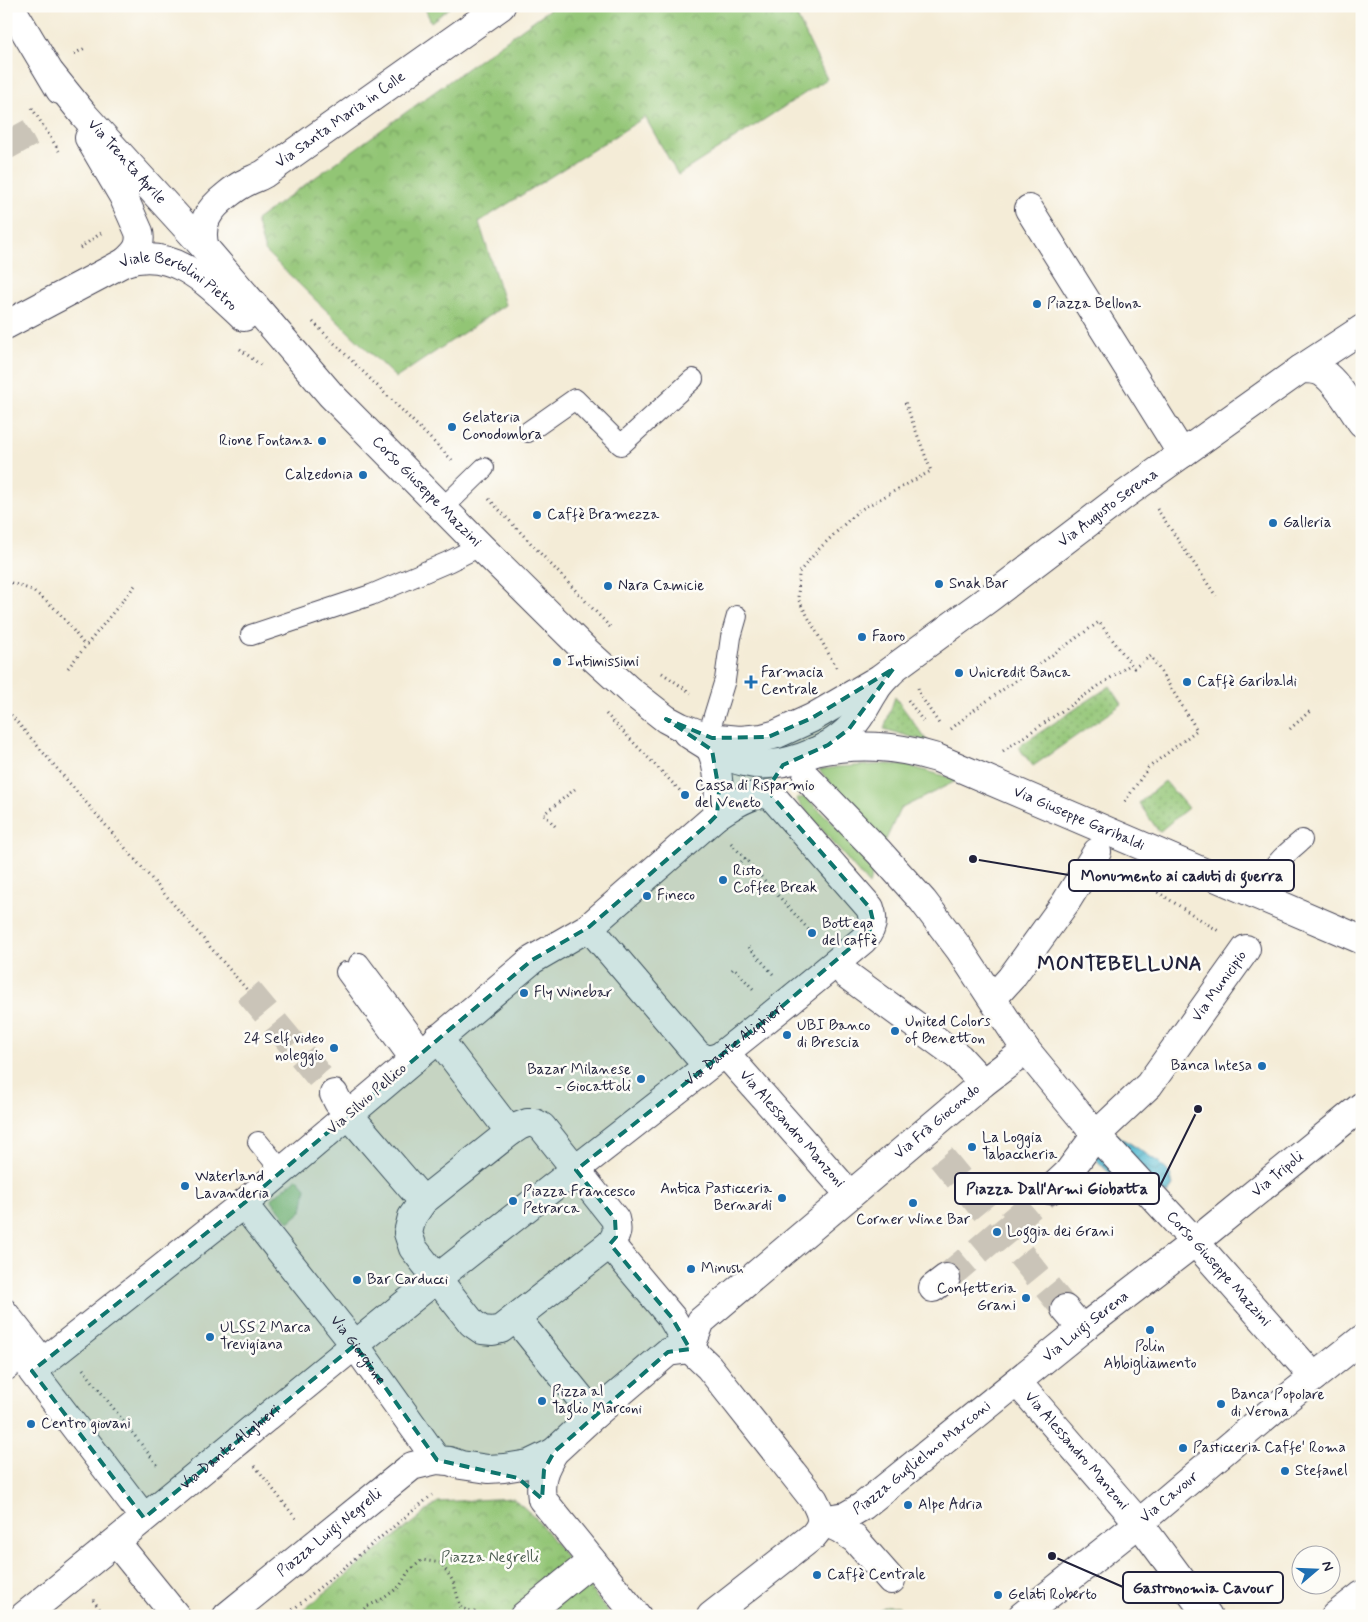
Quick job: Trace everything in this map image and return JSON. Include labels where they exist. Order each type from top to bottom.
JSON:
[{"type":"street","name":"Via Trenta Aprile","points":[[10,6],[123,196],[137,225],[140,237],[139,248],[125,262]]},
{"type":"street","name":"Via Santa Maria in Colle","points":[[205,248],[205,222],[208,214],[217,203],[242,184],[264,174],[501,6]]},
{"type":"street","name":"Via Trenta Aprile","points":[[51,74],[84,115],[205,248]]},
{"type":"street","points":[[1029,209],[1182,454]]},
{"type":"street","name":"Corso Giuseppe Mazzini","points":[[205,248],[331,395],[480,546],[618,681],[666,719]]},
{"type":"street","name":"Viale Bertolini Pietro","points":[[6,325],[125,262],[144,258],[173,262],[213,288],[331,395]]},
{"type":"street","name":"Via Augusto Serena","points":[[795,727],[854,694],[899,664],[1123,496],[1301,369],[1362,329]]},
{"type":"street","points":[[1327,351],[1325,366],[1333,382],[1362,423]]},
{"type":"street","points":[[1301,369],[1323,372],[1333,382]]},
{"type":"street","name":"Via Augusto Serena","points":[[804,762],[854,725],[876,689],[899,664]]},
{"type":"street","name":"Via Giuseppe Garibaldi","points":[[666,719],[736,760],[753,764],[804,762]]},
{"type":"street","name":"Via Giuseppe Garibaldi","points":[[708,743],[752,740],[768,737],[795,727]]},
{"type":"street","points":[[708,743],[715,762],[718,784],[716,816]]},
{"type":"street","name":"Via Giuseppe Garibaldi","points":[[772,796],[770,785],[773,775],[781,766],[804,762],[839,747],[884,746],[914,751],[967,770],[1006,789],[1102,842],[1289,910],[1362,940]]},
{"type":"street","name":"Corso Giuseppe Mazzini","points":[[804,762],[879,852],[923,901],[960,950],[1026,1050],[1096,1135],[1195,1242],[1314,1377]]},
{"type":"street","points":[[716,816],[749,798],[765,794],[772,796]]},
{"type":"street","name":"Via Dante Alighieri","points":[[576,1170],[726,1059],[773,1014],[863,940],[869,932],[872,924],[872,914],[868,907],[849,882],[772,796]]},
{"type":"street","name":"Via Silvio Pellico","points":[[22,1358],[243,1204],[282,1171],[341,1105],[424,1050],[532,960],[589,928],[716,816]]},
{"type":"street","points":[[993,998],[1011,978],[1066,902],[1102,842]]},
{"type":"street","points":[[589,928],[697,1054],[707,1060],[726,1059]]},
{"type":"street","name":"Via Municipio","points":[[1050,1190],[1067,1174],[1096,1135],[1149,1085],[1246,949]]},
{"type":"street","points":[[848,975],[959,1057],[984,1083]]},
{"type":"street","points":[[424,1050],[510,1132]]},
{"type":"street","name":"Via Frà Giocondo","points":[[850,1195],[928,1142],[984,1083],[1026,1050]]},
{"type":"street","name":"Via Alessandro Manzoni","points":[[726,1059],[850,1195]]},
{"type":"street","points":[[341,1105],[423,1201]]},
{"type":"street","name":"Via Tripoli","points":[[1156,1272],[1362,1106]]},
{"type":"street","points":[[527,1122],[535,1123],[542,1127],[615,1219],[616,1237],[610,1244],[501,1329],[493,1331],[482,1330],[472,1323],[413,1248],[408,1233],[412,1217],[423,1201],[510,1132],[527,1122]]},
{"type":"street","points":[[437,1279],[576,1170]]},
{"type":"street","points":[[690,1350],[701,1321],[850,1195]]},
{"type":"street","name":"Via Giorgione","points":[[243,1204],[355,1345],[437,1460]]},
{"type":"street","points":[[610,1244],[672,1318],[690,1350],[709,1367],[820,1510],[821,1520],[819,1529],[813,1536],[728,1611]]},
{"type":"street","name":"Via Luigi Serena","points":[[1017,1382],[1074,1319],[1156,1272]]},
{"type":"street","name":"Via Dante Alighieri","points":[[24,1616],[437,1279]]},
{"type":"street","points":[[516,1318],[594,1415]]},
{"type":"street","name":"Via Cavour","points":[[1022,1616],[1139,1523],[1362,1339]]},
{"type":"street","points":[[437,1460],[449,1461],[461,1466],[488,1469],[530,1464],[554,1452],[668,1352],[690,1350]]},
{"type":"street","points":[[22,1358],[144,1518]]},
{"type":"street","name":"Via Alessandro Manzoni","points":[[1017,1382],[1139,1523],[1208,1616]]},
{"type":"street","name":"Piazza Guglielmo Marconi","points":[[821,1520],[846,1516],[863,1506],[1017,1382]]},
{"type":"street","points":[[542,1499],[540,1488],[544,1470],[554,1452]]},
{"type":"street","name":"Piazza Luigi Negrelli","points":[[227,1616],[412,1466],[437,1460]]},
{"type":"street","points":[[488,1469],[518,1478],[527,1484],[542,1499],[637,1616]]},
{"type":"street","points":[[821,1520],[840,1529],[855,1540],[891,1580]]},
{"type":"street","points":[[116,1542],[176,1616]]},
{"type":"street","points":[[524,1616],[592,1561]]},
{"type":"street","points":[[1335,1616],[1362,1595]]},
{"type":"lane","points":[[528,432],[575,399],[621,446],[693,379]]},
{"type":"lane","points":[[443,508],[484,468]]},
{"type":"lane","points":[[251,636],[371,595],[480,546]]},
{"type":"lane","points":[[708,743],[725,680],[731,637],[737,616]]},
{"type":"lane","points":[[1289,910],[1274,895],[1269,882],[1276,862],[1302,840]]},
{"type":"lane","points":[[352,967],[424,1050]]},
{"type":"lane","points":[[258,1142],[282,1171]]},
{"type":"lane","points":[[6,1309],[22,1358]]},
{"type":"path","points":[[74,54],[87,47]]},
{"type":"path","points":[[837,668],[798,599],[799,572],[818,550],[858,511],[932,471],[905,402]]},
{"type":"path","points":[[1156,508],[1216,596]]},
{"type":"path","points":[[6,582],[28,588],[58,610],[85,646]]},
{"type":"path","points":[[68,668],[137,584]]},
{"type":"path","points":[[946,734],[974,710],[1099,622],[1134,668],[1152,656],[1196,730],[1148,768],[1133,788],[1102,842]]},
{"type":"path","points":[[899,664],[902,690],[905,697],[928,728]]},
{"type":"path","points":[[1000,753],[1131,664]]},
{"type":"path","points":[[1290,729],[1310,711]]},
{"type":"path","points":[[10,715],[248,991]]},
{"type":"path","points":[[556,826],[544,814],[575,789]]},
{"type":"path","points":[[737,865],[746,858]]},
{"type":"path","name":"Via Municipio","points":[[1138,879],[1246,949]]},
{"type":"path","points":[[732,970],[734,968],[753,988]]},
{"type":"path","points":[[82,1368],[178,1491]]},
{"type":"path","points":[[236,1442],[316,1544]]},
{"type":"path","points":[[285,1616],[434,1493]]},
{"type":"path","points":[[356,1616],[366,1607],[384,1598],[400,1586],[408,1572],[422,1560],[441,1563],[452,1581],[461,1608],[474,1612],[477,1616]]},
{"type":"highlighted area","points":[[893,669],[849,729],[828,745],[783,765],[770,785],[772,796],[870,908],[873,921],[869,932],[773,1014],[576,1170],[615,1219],[616,1237],[610,1244],[672,1318],[690,1349],[668,1352],[554,1452],[544,1470],[542,1499],[518,1478],[437,1460],[355,1345],[144,1518],[32,1371],[243,1204],[532,960],[589,927],[717,815],[719,791],[712,750],[666,719],[712,738],[768,737],[812,718]]},
{"type":"green space","points":[[424,6],[452,6],[431,22]]},
{"type":"green space","points":[[554,6],[792,6],[827,79],[678,175],[645,117],[479,222],[505,305],[396,378],[265,251],[256,220]]},
{"type":"green space","points":[[1110,686],[1122,704],[1033,766],[1018,747]]},
{"type":"green space","points":[[895,697],[928,742],[884,729]]},
{"type":"green space","points":[[888,764],[909,766],[958,780],[900,809],[884,844],[819,770]]},
{"type":"green space","points":[[1165,781],[1188,808],[1159,832],[1139,803]]},
{"type":"green space","points":[[805,797],[876,862],[869,885],[796,799]]},
{"type":"green space","points":[[297,1178],[306,1188],[302,1211],[289,1222],[271,1199]]},
{"type":"green space","name":"Piazza Negrelli","points":[[513,1498],[536,1518],[611,1616],[296,1616],[438,1502]]},
{"type":"green space","points":[[887,1606],[899,1606],[907,1616],[865,1616]]},
{"type":"water","points":[[1116,1134],[1160,1163],[1170,1174],[1173,1185],[1168,1194],[1121,1181],[1096,1159],[1093,1155]]},
{"type":"tunnel","points":[[6,146],[42,126]]},
{"type":"tunnel","points":[[248,991],[334,1094]]},
{"type":"tunnel","points":[[941,1157],[1065,1309]]},
{"type":"tunnel","points":[[946,1278],[1050,1190]]},
{"type":"place","name":"Piazza Bellona","points":[[1037,304]]},
{"type":"place","name":"Gelateria Conodombra","points":[[452,427]]},
{"type":"place","name":"Rione Fontana","points":[[322,441]]},
{"type":"place","name":"Calzedonia","points":[[363,475]]},
{"type":"place","name":"Caffè Bramezza","points":[[537,515]]},
{"type":"place","name":"Galleria","points":[[1273,523]]},
{"type":"place","name":"Snak Bar","points":[[939,584]]},
{"type":"place","name":"Nara Camicie","points":[[608,586]]},
{"type":"place","name":"Faoro","points":[[862,637]]},
{"type":"place","name":"Intimissimi","points":[[557,662]]},
{"type":"place","name":"Unicredit Banca","points":[[959,673]]},
{"type":"place","name":"Farmacia Centrale","points":[[751,682]]},
{"type":"place","name":"Caffè Garibaldi","points":[[1187,682]]},
{"type":"place","name":"Cassa di Risparmio del Veneto","points":[[685,795]]},
{"type":"place","name":"Monumento ai caduti di guerra","points":[[973,859]]},
{"type":"place","name":"Risto Coffee Break","points":[[723,880]]},
{"type":"place","name":"Fineco","points":[[647,896]]},
{"type":"place","name":"Bottega del caffè","points":[[812,933]]},
{"type":"place","name":"Fly Winebar","points":[[524,993]]},
{"type":"place","name":"United Colors of Benetton","points":[[895,1031]]},
{"type":"place","name":"UBI Banco di Brescia","points":[[787,1035]]},
{"type":"place","name":"24 Self video noleggio","points":[[334,1048]]},
{"type":"place","name":"Banca Intesa","points":[[1262,1066]]},
{"type":"place","name":"Bazar Milanese - Giocattoli","points":[[641,1079]]},
{"type":"place","name":"Piazza Dall'Armi Giobatta","points":[[1198,1109]]},
{"type":"place","name":"La Loggia Tabaccheria","points":[[972,1147]]},
{"type":"place","name":"Waterland Lavanderia","points":[[185,1186]]},
{"type":"place","name":"Antica Pasticceria Bernardi","points":[[782,1198]]},
{"type":"place","name":"Piazza Francesco Petrarca","points":[[513,1201]]},
{"type":"place","name":"Corner Wine Bar","points":[[913,1203]]},
{"type":"place","name":"Loggia dei Grani","points":[[997,1232]]},
{"type":"place","name":"Minush","points":[[691,1269]]},
{"type":"place","name":"Bar Carducci","points":[[357,1280]]},
{"type":"place","name":"Confetteria Grani","points":[[1026,1298]]},
{"type":"place","name":"Polin Abbigliamento","points":[[1150,1330]]},
{"type":"place","name":"ULSS 2 Marca Trevigiana","points":[[210,1337]]},
{"type":"place","name":"Pizza al Taglio Marconi","points":[[542,1401]]},
{"type":"place","name":"Banca Popolare di Verona","points":[[1221,1404]]},
{"type":"place","name":"Centro giovani","points":[[31,1424]]},
{"type":"place","name":"Pasticceria Caffe' Roma","points":[[1183,1448]]},
{"type":"place","name":"Stefanel","points":[[1285,1471]]},
{"type":"place","name":"Alpe Adria","points":[[908,1505]]},
{"type":"place","name":"Gastronomia Cavour","points":[[1052,1556]]},
{"type":"place","name":"Caffè Centrale","points":[[817,1575]]},
{"type":"place","name":"Gelati Roberto","points":[[998,1595]]},
{"type":"district","name":"MONTEBELLUNA","points":[[1120,964]]}]
